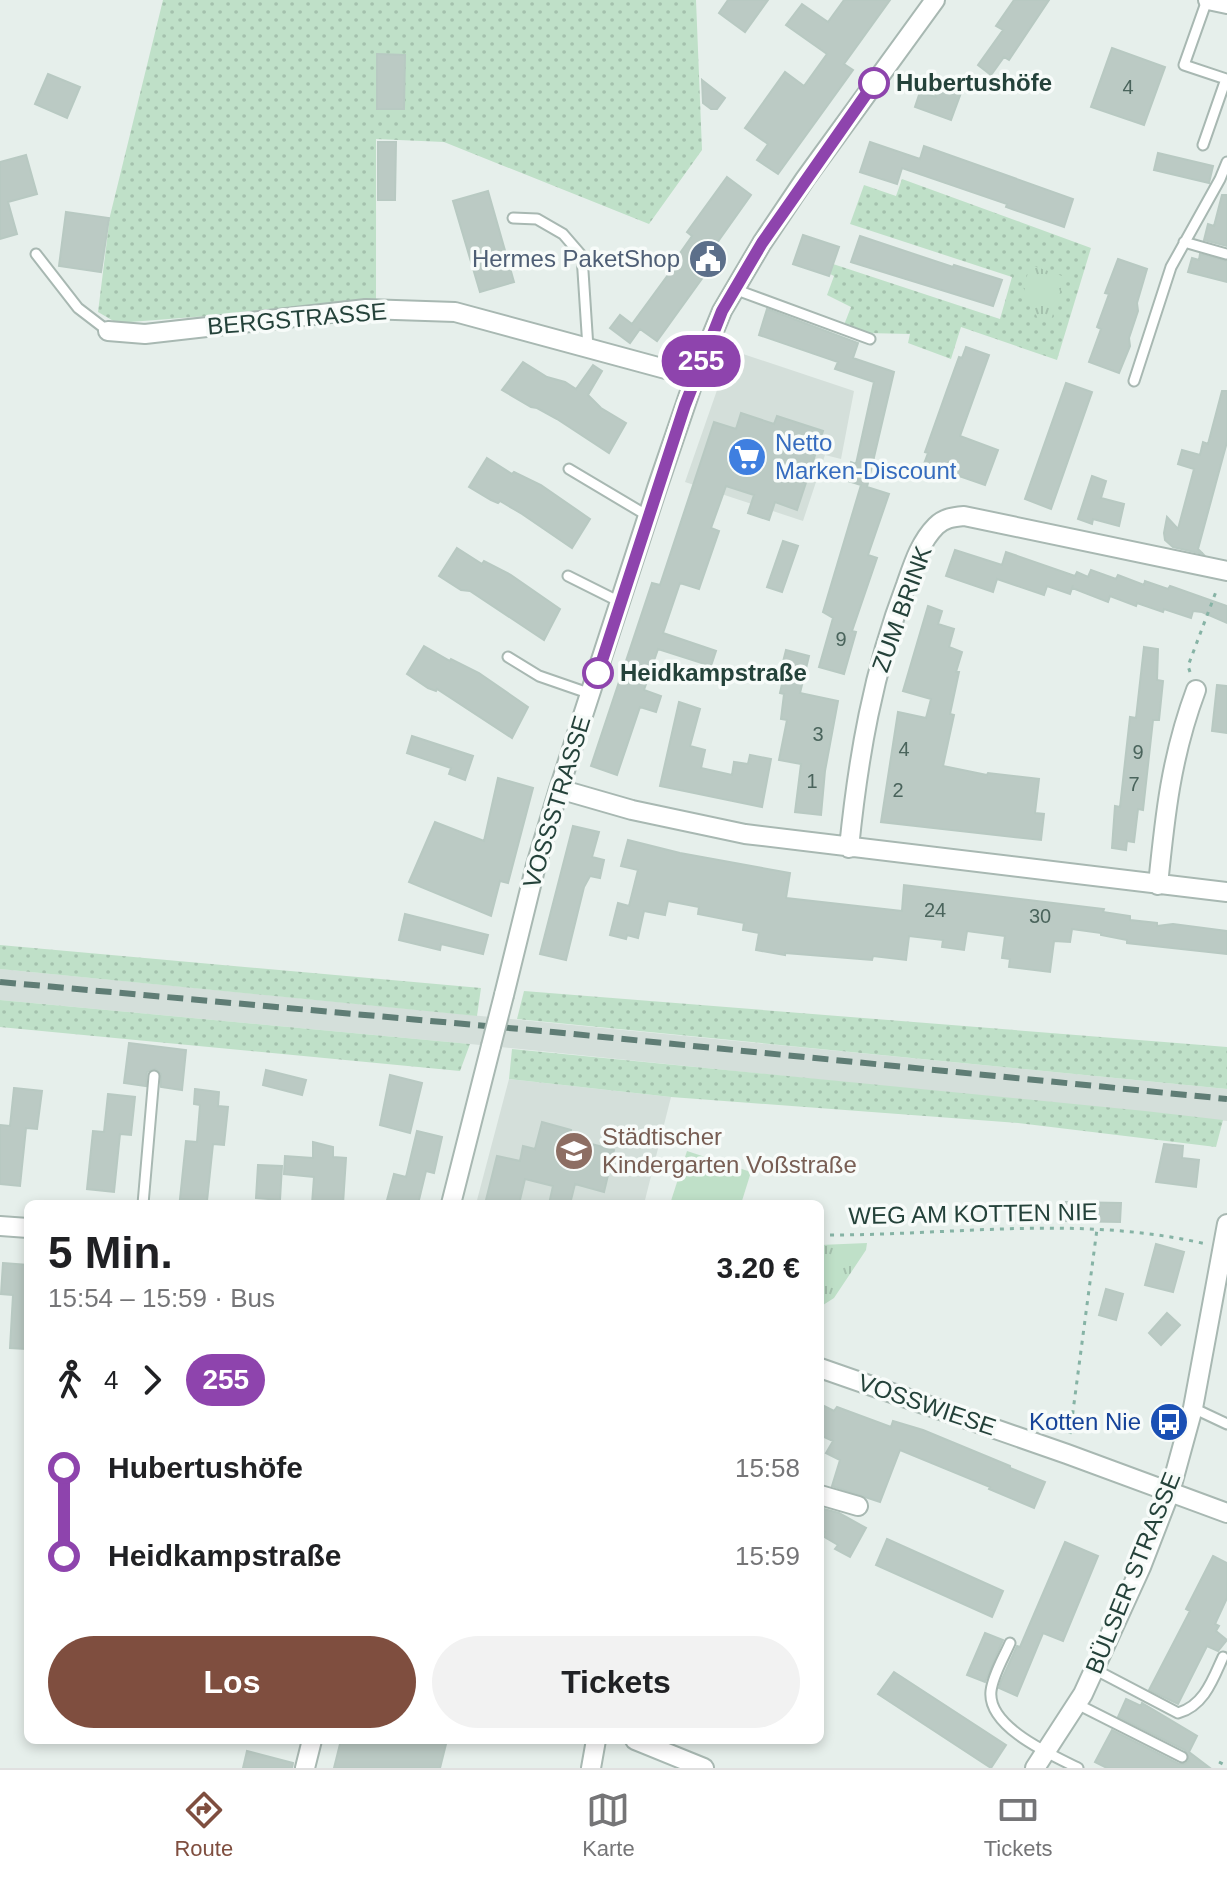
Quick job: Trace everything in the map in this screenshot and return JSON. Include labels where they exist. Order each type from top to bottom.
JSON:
[{"type":"street","name":"VOSSSTRASSE","points":[[452,1200],[536,865],[695,377],[722,311],[762,243],[935,0]]},
{"type":"street","points":[[1208,0],[1227,4]]},
{"type":"street","name":"BERGSTRASSE","points":[[108,331],[145,334],[366,309],[455,312],[695,377]]},
{"type":"street","name":"ZUM BRINK","points":[[849,848],[860,756],[882,655],[917,554],[937,525],[953,517],[964,516],[1226,568]]},
{"type":"street","points":[[1158,885],[1168,789],[1180,732],[1196,690]]},
{"type":"street","points":[[559,789],[632,810],[745,834],[1227,892]]},
{"type":"street","name":"BÜLSER STRASSE","points":[[1040,1760],[1077,1704],[1094,1669],[1141,1567],[1170,1492],[1193,1408],[1227,1224]]},
{"type":"street","points":[[0,1226],[24,1228]]},
{"type":"street","name":"VOSSWIESE","points":[[824,1369],[1227,1513]]},
{"type":"street","points":[[824,1496],[858,1506]]},
{"type":"street","points":[[305,1768],[311,1744]]},
{"type":"street","points":[[591,1768],[595,1744]]},
{"type":"street","points":[[645,1744],[704,1768]]},
{"type":"lane","points":[[1203,145],[1226,79],[1184,65],[1208,0]]},
{"type":"lane","points":[[1134,381],[1171,267],[1227,162]]},
{"type":"lane","points":[[513,218],[537,219],[563,234],[582,256],[588,348]]},
{"type":"lane","points":[[1184,242],[1226,254]]},
{"type":"lane","name":"BERGSTRASSE","points":[[36,254],[78,308],[108,331]]},
{"type":"lane","points":[[734,289],[870,339]]},
{"type":"lane","points":[[569,469],[648,516]]},
{"type":"lane","points":[[568,576],[620,602]]},
{"type":"lane","points":[[508,657],[539,676],[591,694]]},
{"type":"lane","points":[[143,1200],[154,1076]]},
{"type":"lane","points":[[1193,1408],[1227,1424]]},
{"type":"lane","points":[[1010,1643],[994,1680],[991,1700],[994,1710],[1040,1760],[1078,1768]]},
{"type":"lane","points":[[1094,1669],[1178,1713],[1187,1711],[1199,1701],[1223,1657]]},
{"type":"lane","points":[[1077,1704],[1182,1757]]},
{"type":"path","points":[[1196,690],[1188,666],[1226,568]]},
{"type":"path","name":"WEG AM KOTTEN NIE","points":[[824,1235],[1049,1226],[1161,1233],[1222,1247]]},
{"type":"path","points":[[1067,1454],[1097,1229]]},
{"type":"path","points":[[1219,1762],[1227,1766]]},
{"type":"shaded area","points":[[731,350],[854,391],[841,459],[825,455],[803,521],[685,482]]},
{"type":"shaded area","points":[[0,969],[1227,1089],[1227,1121],[0,1000]]},
{"type":"shaded area","name":"Städtischer Kindergarten Voßstraße","points":[[509,1079],[671,1097],[645,1200],[477,1200]]},
{"type":"green space","points":[[163,0],[696,0],[702,150],[649,224],[444,142],[376,139],[376,303],[117,323],[98,312],[110,216]]},
{"type":"green space","points":[[902,179],[1091,248],[1057,360],[961,327],[951,359],[908,343],[910,334],[866,333],[844,325],[851,307],[827,295],[834,276],[830,274],[833,264],[1000,319],[1012,277],[850,224],[864,185],[896,196]]},
{"type":"green space","points":[[1031,265],[1065,277],[1050,323],[1038,319],[1023,287]]},
{"type":"green space","points":[[0,945],[481,988],[477,1016],[0,969]]},
{"type":"green space","points":[[524,991],[1227,1047],[1227,1089],[517,1019]]},
{"type":"green space","points":[[0,1000],[470,1044],[460,1071],[0,1027]]},
{"type":"green space","points":[[512,1049],[1223,1120],[1216,1147],[1018,1123],[671,1097],[509,1079]]},
{"type":"green space","points":[[687,1151],[751,1172],[742,1200],[671,1200]]},
{"type":"green space","points":[[867,1243],[866,1250],[834,1298],[824,1304],[824,1245]]},
{"type":"building","points":[[728,0],[768,0],[745,32],[719,13]]},
{"type":"building","points":[[844,0],[890,0],[844,64],[853,70],[778,174],[757,160],[768,144],[745,128],[785,72],[804,86],[827,54],[786,25],[802,4],[828,22]]},
{"type":"building","points":[[1014,0],[1049,0],[1009,60],[1004,57],[991,75],[978,65],[1003,30],[996,26]]},
{"type":"building","points":[[1112,48],[1165,67],[1144,125],[1091,107]]},
{"type":"building","points":[[377,54],[405,55],[404,109],[377,109]]},
{"type":"building","points":[[48,74],[80,87],[67,118],[35,104]]},
{"type":"building","points":[[702,80],[725,98],[717,109],[703,103]]},
{"type":"building","points":[[933,80],[962,90],[951,120],[915,107],[920,92],[936,97]]},
{"type":"building","points":[[378,142],[396,142],[395,200],[378,200]]},
{"type":"building","points":[[870,142],[920,159],[924,146],[1073,199],[1064,227],[902,168],[897,184],[860,172]]},
{"type":"building","points":[[1158,153],[1213,166],[1209,183],[1154,170]]},
{"type":"building","points":[[26,155],[37,194],[8,202],[17,234],[0,239],[0,162]]},
{"type":"building","points":[[727,177],[751,195],[712,250],[719,255],[657,341],[640,329],[630,343],[610,328],[620,315],[632,324],[673,268],[671,266],[692,236],[687,232]]},
{"type":"building","points":[[488,191],[514,282],[480,292],[453,201]]},
{"type":"building","points":[[1222,195],[1227,195],[1227,246],[1204,240],[1208,224],[1214,226]]},
{"type":"building","points":[[66,212],[109,218],[101,272],[59,266]]},
{"type":"building","points":[[803,235],[839,247],[829,276],[793,264]]},
{"type":"building","points":[[860,236],[1002,280],[993,306],[851,262]]},
{"type":"building","points":[[1200,254],[1227,261],[1227,282],[1188,272],[1192,258],[1199,260]]},
{"type":"building","points":[[1118,259],[1147,269],[1129,338],[1130,346],[1119,373],[1089,362],[1101,329],[1097,327],[1109,294],[1105,293]]},
{"type":"building","points":[[767,309],[858,343],[853,358],[894,372],[867,487],[889,494],[868,555],[877,558],[852,631],[856,632],[844,674],[819,667],[833,618],[823,612],[861,485],[845,480],[851,462],[856,464],[874,382],[835,369],[838,362],[759,335]]},
{"type":"building","points":[[966,347],[989,355],[960,436],[998,450],[985,485],[924,464],[928,453],[925,452],[947,390]]},
{"type":"building","points":[[523,362],[547,377],[576,389],[593,365],[602,371],[588,395],[601,408],[626,423],[609,453],[557,419],[502,390]]},
{"type":"building","points":[[1066,383],[1092,392],[1051,509],[1025,499]]},
{"type":"building","points":[[1222,391],[1227,391],[1227,442],[1198,549],[1203,554],[1173,547],[1165,540],[1164,533],[1167,517],[1178,529],[1194,469],[1178,464],[1182,450],[1200,455],[1203,442],[1208,444]]},
{"type":"building","points":[[741,413],[774,424],[777,416],[823,431],[797,510],[775,502],[769,520],[748,513],[754,495],[726,486],[711,528],[719,531],[699,589],[680,583],[663,633],[716,651],[711,666],[658,649],[644,690],[661,696],[656,712],[640,707],[617,775],[591,766],[652,583],[660,585],[714,422],[736,429]]},
{"type":"building","points":[[487,458],[512,474],[514,472],[541,485],[590,519],[572,548],[522,514],[469,487]]},
{"type":"building","points":[[1092,476],[1106,481],[1101,498],[1124,504],[1119,526],[1093,519],[1092,524],[1078,519]]},
{"type":"building","points":[[783,541],[798,546],[782,592],[767,587]]},
{"type":"building","points":[[457,548],[482,564],[484,561],[511,575],[560,609],[544,640],[470,591],[461,590],[439,576]]},
{"type":"building","points":[[955,550],[1002,565],[1006,552],[1075,576],[1077,572],[1088,577],[1091,570],[1116,579],[1118,575],[1144,585],[1145,581],[1168,589],[1170,586],[1227,606],[1227,623],[1202,612],[1193,611],[1191,618],[1137,603],[1136,606],[1110,596],[1108,602],[1072,588],[1070,594],[1047,586],[1044,595],[997,579],[993,592],[946,576]]},
{"type":"building","points":[[928,606],[942,611],[938,624],[954,629],[949,647],[962,652],[956,672],[959,672],[950,714],[954,715],[943,766],[987,775],[1039,779],[1035,813],[1044,814],[1041,840],[881,822],[898,712],[926,718],[931,699],[903,691]]},
{"type":"building","points":[[424,646],[479,673],[528,707],[512,738],[437,689],[428,688],[407,674]]},
{"type":"building","points":[[1144,647],[1158,649],[1157,680],[1163,681],[1159,720],[1153,720],[1143,810],[1138,809],[1134,842],[1127,841],[1126,850],[1112,848],[1115,806],[1120,807],[1130,717],[1136,718]]},
{"type":"building","points":[[786,650],[809,656],[800,693],[838,701],[825,771],[821,815],[795,812],[801,764],[779,760],[787,720],[781,719],[784,694],[780,693],[784,675],[780,674]]},
{"type":"building","points":[[1217,685],[1227,686],[1227,733],[1212,731]]},
{"type":"building","points":[[679,702],[700,709],[690,746],[705,750],[701,768],[732,775],[734,762],[748,764],[750,755],[771,759],[762,807],[660,786]]},
{"type":"building","points":[[412,736],[473,756],[465,780],[449,774],[451,768],[407,753]]},
{"type":"building","points":[[498,778],[533,788],[508,883],[500,881],[491,916],[409,882],[435,822],[484,841]]},
{"type":"building","points":[[573,826],[599,832],[592,857],[604,860],[600,878],[590,876],[584,887],[566,960],[540,954]]},
{"type":"building","points":[[628,840],[790,873],[786,898],[902,911],[904,885],[1104,909],[1103,912],[1130,916],[1130,920],[1157,923],[1157,926],[1173,924],[1227,931],[1227,954],[1127,943],[1127,940],[1101,933],[1072,929],[1070,942],[1054,941],[1050,972],[1009,967],[1010,959],[1002,958],[1005,936],[967,931],[964,950],[942,947],[943,940],[909,936],[906,960],[873,956],[872,960],[785,955],[756,950],[759,933],[743,930],[744,923],[698,914],[699,907],[668,901],[665,915],[644,911],[638,938],[627,935],[626,939],[610,935],[618,903],[629,906],[638,870],[621,866]]},
{"type":"building","points":[[405,914],[488,935],[483,954],[441,944],[440,950],[399,940]]},
{"type":"building","points":[[129,1043],[186,1050],[182,1090],[161,1087],[161,1074],[155,1069],[147,1072],[146,1086],[124,1083]]},
{"type":"building","points":[[266,1070],[306,1080],[302,1095],[263,1085]]},
{"type":"building","points":[[390,1075],[422,1083],[410,1133],[380,1125]]},
{"type":"building","points":[[14,1088],[42,1091],[37,1129],[26,1128],[20,1186],[0,1184],[0,1125],[10,1126]]},
{"type":"building","points":[[195,1089],[219,1092],[218,1106],[228,1107],[224,1145],[213,1144],[207,1200],[180,1199],[186,1141],[197,1142],[200,1105],[194,1104]]},
{"type":"building","points":[[108,1094],[135,1097],[131,1135],[120,1134],[114,1192],[87,1189],[93,1131],[104,1132]]},
{"type":"building","points":[[542,1122],[571,1130],[569,1138],[614,1150],[604,1192],[575,1184],[571,1200],[550,1200],[553,1186],[525,1179],[520,1200],[486,1200],[497,1156],[520,1161],[523,1146],[535,1149]]},
{"type":"building","points":[[417,1131],[442,1137],[434,1173],[426,1171],[419,1200],[387,1200],[394,1174],[406,1177]]},
{"type":"building","points":[[313,1142],[333,1147],[333,1157],[346,1158],[343,1200],[312,1200],[314,1177],[284,1174],[285,1156],[313,1158]]},
{"type":"building","points":[[1164,1144],[1183,1146],[1182,1158],[1199,1160],[1196,1187],[1156,1182]]},
{"type":"building","points":[[258,1165],[282,1166],[280,1200],[256,1198]]},
{"type":"building","points":[[1066,1202],[1121,1203],[1120,1222],[1066,1221]]},
{"type":"building","points":[[1156,1244],[1184,1252],[1173,1292],[1145,1285]]},
{"type":"building","points":[[3,1263],[24,1265],[24,1349],[10,1348],[13,1295],[1,1294]]},
{"type":"building","points":[[1106,1289],[1123,1294],[1116,1320],[1099,1315]]},
{"type":"building","points":[[1167,1313],[1180,1325],[1161,1345],[1149,1333]]},
{"type":"building","points":[[824,1406],[834,1411],[837,1407],[891,1427],[893,1421],[923,1430],[1045,1482],[1034,1508],[900,1450],[880,1502],[832,1486],[840,1460],[826,1453],[833,1441],[824,1437]]},
{"type":"building","points":[[824,1509],[839,1513],[866,1528],[850,1557],[835,1549],[838,1545],[824,1537]]},
{"type":"building","points":[[887,1539],[1003,1591],[992,1617],[876,1565]]},
{"type":"building","points":[[1065,1542],[1098,1556],[1063,1641],[1043,1633],[1017,1696],[999,1688],[1001,1681],[1017,1646],[1020,1647]]},
{"type":"building","points":[[1213,1556],[1227,1563],[1227,1598],[1215,1624],[1219,1626],[1216,1631],[1227,1640],[1218,1651],[1207,1646],[1178,1704],[1149,1690],[1190,1611],[1186,1609]]},
{"type":"building","points":[[985,1633],[1003,1640],[985,1682],[967,1675]]},
{"type":"building","points":[[894,1672],[1006,1745],[991,1768],[878,1694]]},
{"type":"building","points":[[1126,1699],[1141,1706],[1142,1703],[1197,1736],[1189,1752],[1210,1768],[1107,1768],[1095,1762],[1112,1730],[1179,1764],[1189,1760],[1185,1750],[1118,1717]]},
{"type":"building","points":[[340,1744],[446,1744],[440,1768],[334,1768]]},
{"type":"building","points":[[247,1751],[293,1763],[292,1768],[243,1768]]},
{"type":"railway","points":[[0,982],[553,1032],[1227,1099]]},
{"type":"bus line","name":"255","points":[[598,673],[685,405],[722,311],[762,243],[874,83]]},
{"type":"place","name":"Hubertushöfe","points":[[874,83]]},
{"type":"place","name":"Hermes PaketShop","points":[[708,259]]},
{"type":"place","name":"Netto Marken-Discount","points":[[747,457]]},
{"type":"place","name":"Heidkampstraße","points":[[598,673]]},
{"type":"place","name":"Städtischer Kindergarten Voßstraße","points":[[574,1151]]},
{"type":"place","name":"Kotten Nie","points":[[1169,1422]]}]
